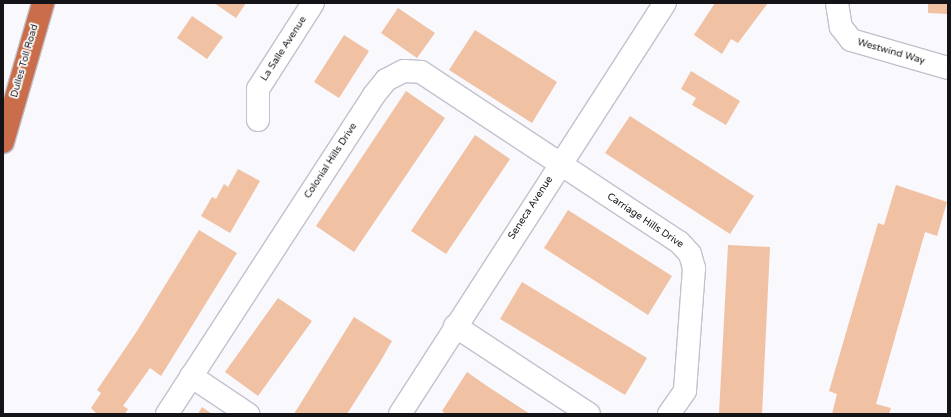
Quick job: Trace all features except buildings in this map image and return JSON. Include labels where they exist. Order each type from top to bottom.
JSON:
[{"type":"highway","name":"Dulles Toll Road","points":[[3,142],[43,3]]},
{"type":"street","name":"La Salle Avenue","points":[[258,120],[258,89],[313,3]]},
{"type":"street","name":"Seneca Avenue","points":[[400,414],[455,326],[665,3]]},
{"type":"street","name":"Westwind Way","points":[[837,3],[841,27],[851,40],[948,68]]},
{"type":"street","name":"Colonial Hills Drive","points":[[167,414],[374,95],[386,80],[404,71],[421,72],[560,164]]},
{"type":"street","name":"Carriage Hills Drive","points":[[560,164],[679,242],[690,254],[694,268],[685,391],[669,414]]},
{"type":"street","points":[[455,326],[589,414]]},
{"type":"street","points":[[191,376],[248,414]]}]
